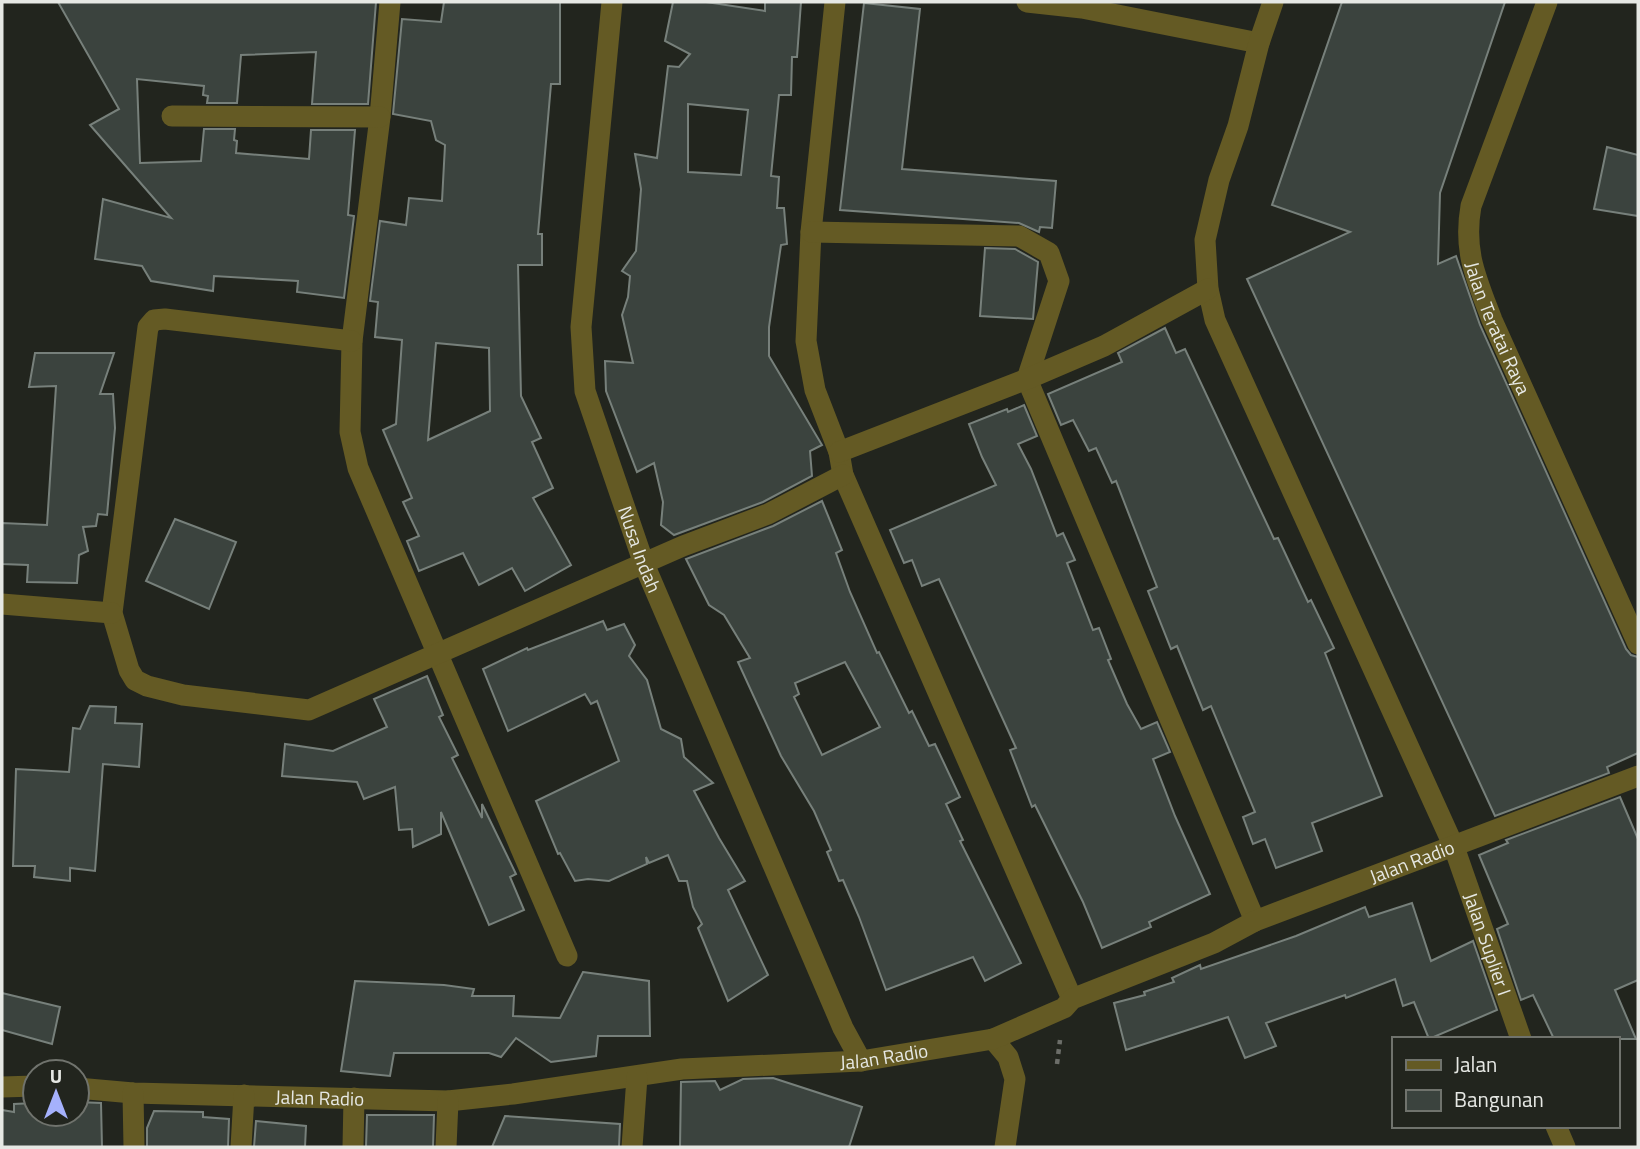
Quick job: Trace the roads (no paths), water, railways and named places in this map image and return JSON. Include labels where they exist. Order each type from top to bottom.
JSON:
[{"type":"street","points":[[390,2],[380,117],[352,341],[350,432],[358,468],[567,956]]},
{"type":"street","name":"Nusa Indah","points":[[612,2],[581,327],[585,391],[644,564],[861,1062]]},
{"type":"street","points":[[835,2],[811,232],[806,341],[815,390],[839,452],[844,475],[1072,999]]},
{"type":"street","points":[[1027,2],[1082,8],[1259,43]]},
{"type":"street","name":"Jalan Suplier I","points":[[1273,2],[1259,43],[1238,126],[1219,180],[1205,240],[1208,289],[1215,320],[1454,847],[1520,1037]]},
{"type":"street","name":"Jalan Teratai Raya","points":[[1547,2],[1471,206],[1471,268],[1638,644]]},
{"type":"street","points":[[172,116],[380,117]]},
{"type":"street","points":[[811,232],[1019,236],[1036,243],[1049,253],[1059,281],[1027,379],[1255,922]]},
{"type":"street","points":[[839,452],[1104,346],[1208,289]]},
{"type":"street","points":[[352,341],[165,319],[154,320],[148,327],[112,613],[129,670],[135,680],[147,686],[183,695],[309,710],[683,546],[768,514],[844,475]]},
{"type":"street","points":[[2,604],[112,613]]},
{"type":"street","name":"Jalan Radio","points":[[91,1089],[133,1093],[448,1101],[682,1069],[861,1062],[993,1039],[1064,1008],[1072,999],[1214,943],[1255,922],[1638,776]]},
{"type":"street","points":[[993,1039],[1008,1057],[1014,1079],[1005,1147]]},
{"type":"street","points":[[632,1147],[637,1077]]},
{"type":"street","points":[[2,1087],[21,1086]]},
{"type":"street","points":[[133,1093],[134,1147]]},
{"type":"street","points":[[242,1147],[244,1095]]},
{"type":"street","points":[[353,1147],[354,1098]]},
{"type":"street","points":[[446,1147],[448,1101]]},
{"type":"street","points":[[1557,1128],[1565,1147]]}]
